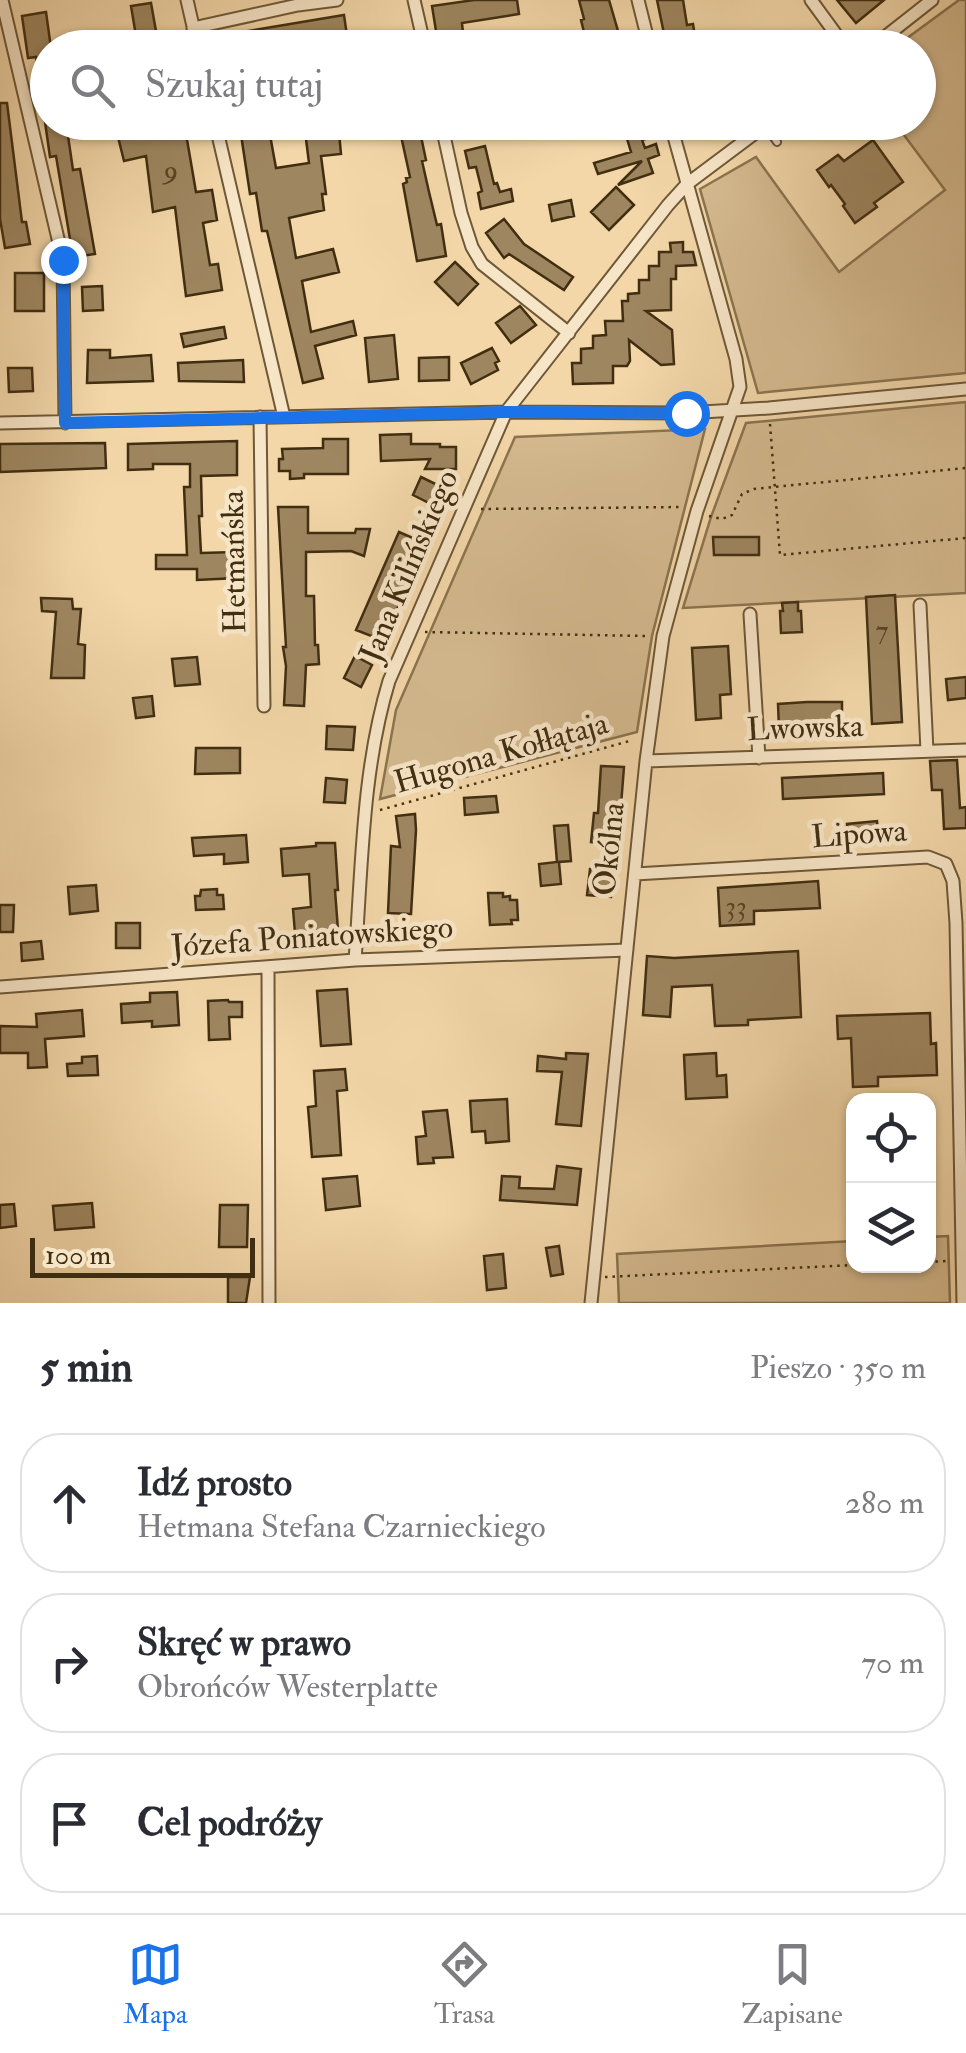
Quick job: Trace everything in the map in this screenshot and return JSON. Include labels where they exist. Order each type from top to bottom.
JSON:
[{"type":"street","points":[[2,0],[30,119]]},
{"type":"street","points":[[187,0],[193,28],[337,0]]},
{"type":"street","points":[[414,0],[421,30]]},
{"type":"street","points":[[638,0],[646,30]]},
{"type":"street","points":[[811,0],[833,30]]},
{"type":"street","points":[[893,30],[932,0]]},
{"type":"street","points":[[35,140],[63,260],[65,423]]},
{"type":"street","points":[[219,140],[284,418]]},
{"type":"street","points":[[445,140],[461,213],[482,264],[569,333]]},
{"type":"street","name":"Okólna","points":[[591,1303],[646,761],[664,636],[697,511],[740,387],[675,140]]},
{"type":"street","name":"Jana Kilińskiego","points":[[355,960],[378,717],[389,681],[506,412],[668,205],[687,184],[746,140]]},
{"type":"street","points":[[0,423],[506,412],[686,413],[966,388]]},
{"type":"street","name":"Hetmańska","points":[[260,417],[264,706]]},
{"type":"street","points":[[920,606],[927,751]]},
{"type":"street","points":[[750,614],[759,758]]},
{"type":"street","name":"Lwowska","points":[[646,761],[966,750]]},
{"type":"street","name":"Lipowa","points":[[634,874],[928,857],[946,864],[961,923],[962,1303]]},
{"type":"street","name":"Józefa Poniatowskiego","points":[[0,987],[355,960],[627,950]]},
{"type":"street","points":[[268,967],[269,1303]]},
{"type":"path","points":[[770,420],[780,555],[966,538]]},
{"type":"path","points":[[711,518],[732,515],[742,494],[754,489],[966,468]]},
{"type":"path","points":[[483,510],[686,507]]},
{"type":"path","points":[[430,633],[652,636]]},
{"type":"path","name":"Hugona Kołłątaja","points":[[366,814],[649,736]]},
{"type":"path","points":[[936,1261],[948,1260]]},
{"type":"path","points":[[618,1277],[846,1265]]},
{"type":"shaded area","points":[[959,0],[966,0],[966,373],[758,393],[700,189],[756,157],[839,272],[945,190],[908,140],[936,140],[936,30],[918,30]]},
{"type":"shaded area","points":[[966,402],[966,593],[683,608],[746,423]]},
{"type":"shaded area","points":[[705,429],[652,636],[637,732],[380,799],[396,710],[515,437]]},
{"type":"shaded area","points":[[948,1236],[950,1303],[619,1303],[617,1254],[846,1241],[846,1273],[936,1273],[936,1237]]},
{"type":"building","points":[[474,0],[517,0],[519,14],[462,23],[463,30],[436,30],[432,6]]},
{"type":"building","points":[[579,0],[609,0],[618,30],[584,30]]},
{"type":"building","points":[[657,0],[683,0],[687,25],[693,24],[694,30],[663,30]]},
{"type":"building","points":[[837,0],[884,0],[856,23]]},
{"type":"building","points":[[151,3],[156,30],[135,30],[131,6]]},
{"type":"building","points":[[46,12],[48,30],[30,30],[30,58],[28,58],[22,16]]},
{"type":"building","points":[[344,15],[346,30],[254,30]]},
{"type":"building","points":[[0,103],[7,103],[22,222],[26,222],[30,244],[5,248],[0,219]]},
{"type":"building","points":[[48,140],[69,140],[73,170],[80,169],[95,254],[73,257],[56,156],[50,157]]},
{"type":"building","points":[[119,140],[187,140],[196,192],[212,190],[217,220],[203,223],[210,265],[218,264],[222,290],[186,296],[175,207],[153,212],[146,156],[124,161]]},
{"type":"building","points":[[242,140],[271,140],[276,168],[309,163],[306,140],[340,140],[341,154],[321,156],[324,210],[289,218],[296,258],[333,249],[339,272],[302,281],[311,332],[353,321],[356,335],[315,346],[323,378],[303,383],[267,231],[262,231],[256,193],[250,194]]},
{"type":"building","points":[[402,140],[422,140],[426,160],[422,161],[446,256],[417,261],[403,184],[410,177]]},
{"type":"building","points":[[627,140],[642,140],[645,148],[656,144],[659,155],[648,159],[653,173],[618,185],[642,161],[598,174],[594,163],[631,152]]},
{"type":"building","points":[[873,140],[903,182],[855,223],[817,170],[838,155],[844,161]]},
{"type":"building","points":[[485,146],[494,184],[500,192],[511,189],[513,201],[481,209],[478,193],[482,191],[476,167],[469,168],[465,151]]},
{"type":"building","points":[[616,187],[634,205],[609,230],[591,212]]},
{"type":"building","points":[[571,200],[574,216],[552,221],[549,205]]},
{"type":"building","points":[[504,219],[524,244],[573,277],[564,290],[509,254],[504,258],[486,233]]},
{"type":"building","points":[[683,242],[683,252],[693,252],[696,265],[676,266],[676,279],[671,279],[671,310],[646,311],[672,330],[674,364],[661,365],[629,340],[630,361],[627,366],[613,366],[613,383],[573,384],[572,363],[581,363],[581,349],[593,348],[593,336],[606,335],[605,321],[623,321],[622,301],[628,301],[628,294],[639,293],[639,280],[649,280],[649,266],[659,266],[659,252],[671,252],[670,243]]},
{"type":"building","points":[[455,262],[478,284],[458,305],[435,282]]},
{"type":"building","points":[[15,273],[44,273],[44,311],[15,311]]},
{"type":"building","points":[[102,286],[103,310],[83,311],[82,287]]},
{"type":"building","points":[[520,306],[536,325],[511,343],[496,323]]},
{"type":"building","points":[[224,327],[226,338],[184,347],[181,334]]},
{"type":"building","points":[[394,335],[398,379],[369,382],[365,338]]},
{"type":"building","points":[[492,348],[499,361],[495,363],[498,370],[471,384],[461,363]]},
{"type":"building","points":[[88,350],[110,350],[110,358],[151,355],[153,381],[87,383]]},
{"type":"building","points":[[449,357],[449,380],[419,381],[419,358]]},
{"type":"building","points":[[243,360],[244,382],[179,381],[178,363]]},
{"type":"building","points":[[8,368],[32,368],[33,391],[9,392]]},
{"type":"building","points":[[411,434],[411,444],[456,447],[456,469],[425,469],[430,459],[381,461],[380,435]]},
{"type":"building","points":[[323,439],[348,439],[348,474],[304,474],[304,478],[290,479],[290,471],[279,471],[282,449],[323,448]]},
{"type":"building","points":[[237,441],[237,475],[201,476],[199,516],[201,553],[236,552],[237,578],[197,580],[197,569],[156,569],[156,555],[187,555],[184,487],[190,487],[190,464],[153,464],[153,469],[128,470],[128,444]]},
{"type":"building","points":[[105,443],[106,468],[0,472],[0,444]]},
{"type":"building","points":[[421,477],[448,490],[439,508],[413,495]]},
{"type":"building","points":[[278,507],[308,507],[308,533],[355,533],[356,529],[370,529],[364,556],[351,551],[306,552],[306,596],[314,596],[319,664],[306,665],[304,706],[284,705],[286,647]]},
{"type":"building","points":[[399,532],[424,543],[384,641],[356,630]]},
{"type":"building","points":[[713,537],[759,537],[759,555],[714,555]]},
{"type":"building","points":[[895,595],[902,722],[872,724],[866,597]]},
{"type":"building","points":[[41,598],[72,599],[73,609],[81,609],[78,644],[85,645],[84,678],[51,678],[56,612],[42,611]]},
{"type":"building","points":[[798,602],[802,632],[781,633],[782,603]]},
{"type":"building","points":[[728,646],[731,694],[720,695],[721,718],[696,720],[692,648]]},
{"type":"building","points":[[355,656],[372,665],[361,687],[344,678]]},
{"type":"building","points":[[197,657],[200,684],[175,686],[172,659]]},
{"type":"building","points":[[966,677],[966,698],[948,700],[946,679]]},
{"type":"building","points":[[152,696],[154,716],[136,718],[133,698]]},
{"type":"building","points":[[842,702],[842,723],[779,729],[778,704]]},
{"type":"building","points":[[327,726],[355,727],[353,750],[326,749]]},
{"type":"building","points":[[196,748],[240,748],[240,773],[195,774]]},
{"type":"building","points":[[957,760],[960,808],[966,807],[966,828],[944,829],[942,790],[932,790],[930,761]]},
{"type":"building","points":[[601,766],[624,767],[618,844],[591,842],[594,813],[598,813]]},
{"type":"building","points":[[883,773],[884,794],[783,799],[782,778]]},
{"type":"building","points":[[326,778],[347,780],[345,803],[324,802]]},
{"type":"building","points":[[496,796],[498,812],[465,815],[464,798]]},
{"type":"building","points":[[415,814],[411,914],[388,913],[391,846],[400,847],[396,816]]},
{"type":"building","points":[[877,821],[879,841],[848,843],[847,824]]},
{"type":"building","points":[[568,825],[571,861],[559,862],[561,884],[541,886],[539,864],[557,862],[554,826]]},
{"type":"building","points":[[246,835],[248,862],[224,864],[224,854],[194,856],[192,838]]},
{"type":"building","points":[[335,843],[338,930],[295,933],[293,909],[311,907],[309,874],[283,876],[281,849]]},
{"type":"building","points":[[590,869],[613,871],[611,897],[587,895]]},
{"type":"building","points":[[818,881],[820,908],[754,911],[754,924],[720,926],[718,888]]},
{"type":"building","points":[[96,885],[98,911],[70,914],[68,887]]},
{"type":"building","points":[[217,889],[217,895],[223,895],[224,909],[196,910],[195,896],[200,896],[201,890]]},
{"type":"building","points":[[488,893],[503,893],[503,897],[517,900],[518,920],[490,925]]},
{"type":"building","points":[[0,905],[14,905],[13,932],[0,932]]},
{"type":"building","points":[[116,923],[140,923],[140,948],[116,948]]},
{"type":"building","points":[[41,941],[43,959],[22,961],[21,943]]},
{"type":"building","points":[[798,951],[801,1017],[715,1026],[712,985],[672,987],[670,1017],[643,1015],[647,956]]},
{"type":"building","points":[[347,989],[351,1044],[321,1046],[317,991]]},
{"type":"building","points":[[177,992],[179,1025],[152,1027],[152,1021],[122,1023],[121,1004],[150,1002],[150,993]]},
{"type":"building","points":[[208,1001],[242,1002],[242,1017],[229,1017],[230,1039],[209,1040]]},
{"type":"building","points":[[82,1010],[84,1036],[45,1039],[47,1067],[28,1068],[28,1053],[0,1053],[0,1026],[37,1027],[36,1014]]},
{"type":"building","points":[[930,1013],[937,1075],[878,1077],[878,1086],[853,1087],[851,1038],[838,1039],[837,1016]]},
{"type":"building","points":[[566,1053],[588,1054],[581,1126],[556,1124],[562,1072],[537,1071],[538,1056],[566,1059]]},
{"type":"building","points":[[716,1053],[717,1076],[726,1075],[727,1097],[686,1099],[684,1055]]},
{"type":"building","points":[[97,1056],[98,1075],[68,1076],[67,1064]]},
{"type":"building","points":[[345,1069],[347,1090],[337,1091],[341,1155],[312,1157],[308,1107],[316,1106],[314,1071]]},
{"type":"building","points":[[507,1099],[509,1141],[486,1143],[485,1131],[472,1132],[470,1101]]},
{"type":"building","points":[[447,1110],[453,1157],[418,1164],[416,1137],[426,1136],[423,1112]]},
{"type":"building","points":[[557,1166],[581,1169],[577,1205],[500,1200],[502,1176],[520,1177],[519,1188],[554,1189]]},
{"type":"building","points":[[357,1176],[360,1206],[326,1210],[323,1179]]},
{"type":"building","points":[[92,1203],[94,1227],[55,1230],[53,1206]]},
{"type":"building","points":[[14,1204],[16,1226],[0,1228],[0,1205]]},
{"type":"building","points":[[220,1205],[248,1205],[247,1247],[219,1247]]},
{"type":"building","points":[[559,1246],[563,1274],[551,1276],[546,1248]]},
{"type":"building","points":[[503,1254],[506,1288],[487,1290],[484,1256]]},
{"type":"building","points":[[228,1277],[250,1277],[246,1303],[228,1303]]},
{"type":"route","points":[[63,260],[65,423],[506,412],[686,413]]}]
